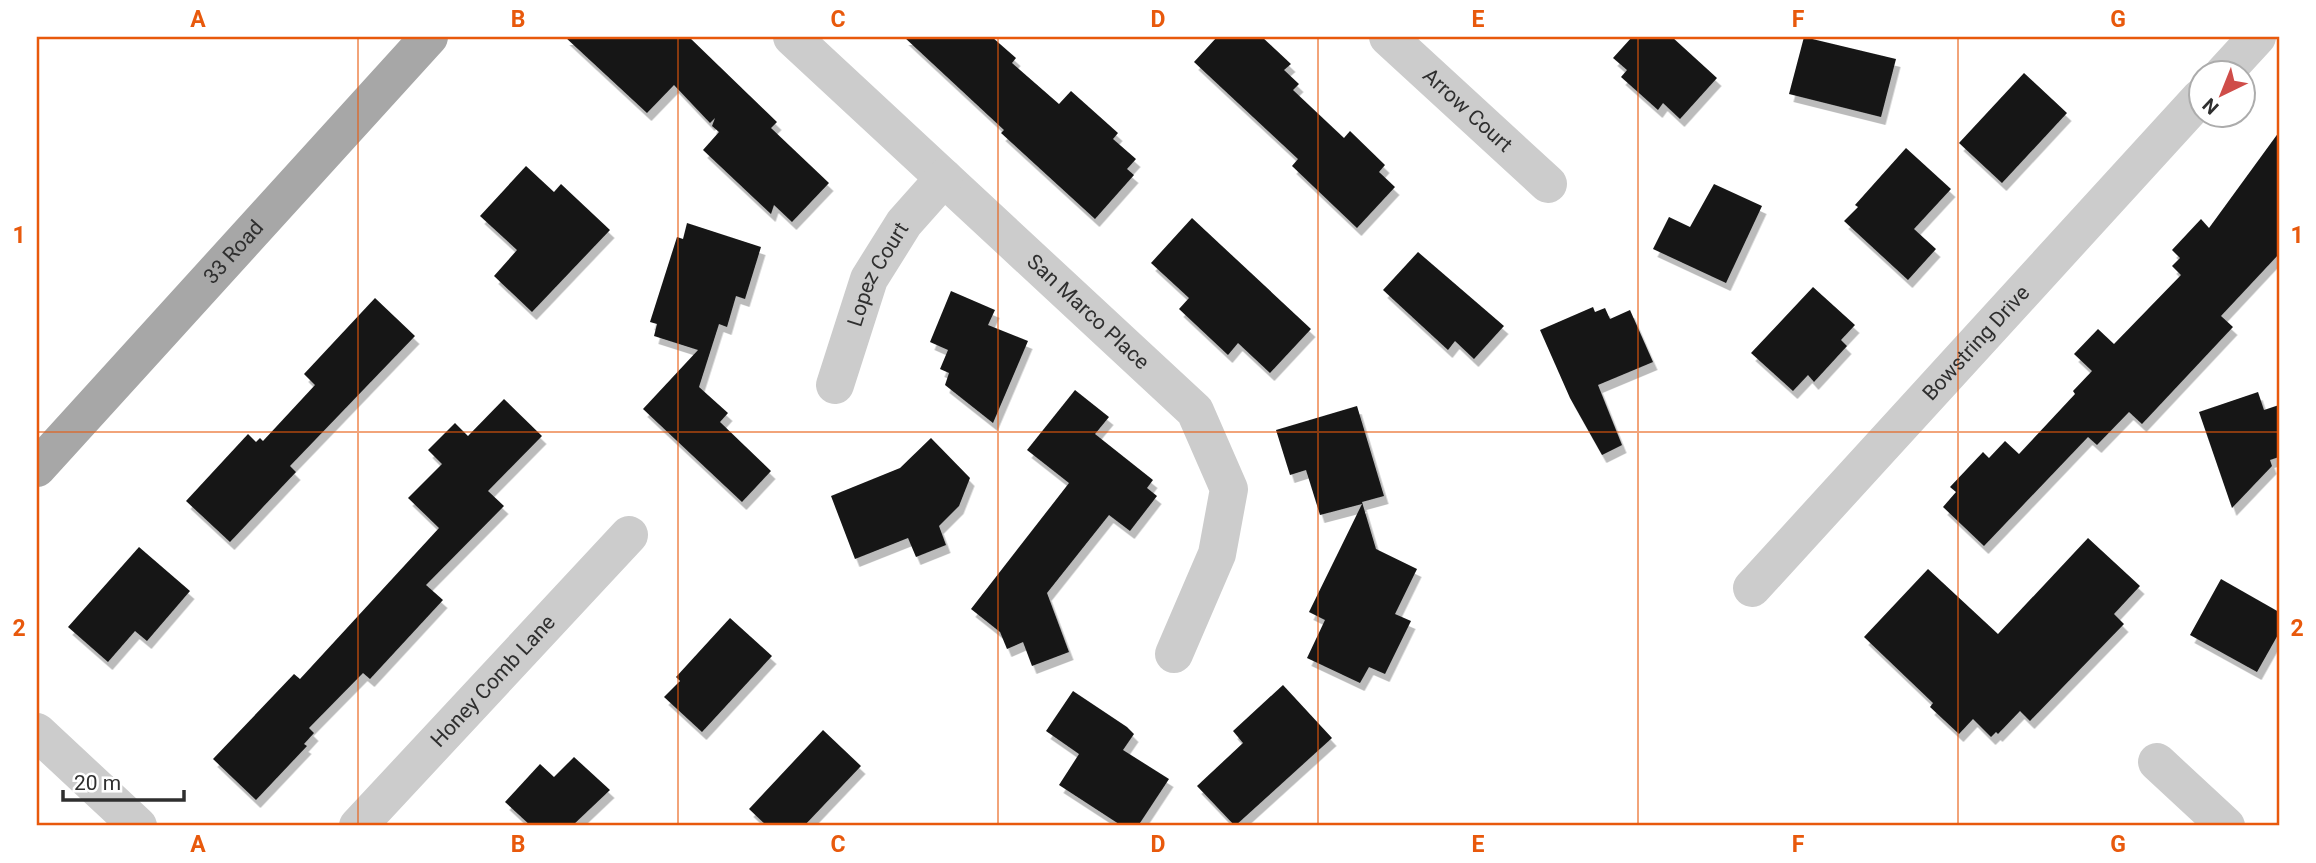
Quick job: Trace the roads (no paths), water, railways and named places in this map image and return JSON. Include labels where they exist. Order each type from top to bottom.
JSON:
[{"type":"main road","name":"33 Road","points":[[37,468],[429,37]]},
{"type":"street","name":"San Marco Place","points":[[792,37],[1195,411],[1229,489],[1217,554],[1174,654]]},
{"type":"street","name":"Arrow Court","points":[[1388,37],[1548,184]]},
{"type":"street","points":[[2236,60],[2257,37]]},
{"type":"street","name":"Bowstring Drive","points":[[1752,588],[2186,113]]},
{"type":"street","name":"Lopez Court","points":[[835,385],[869,279],[904,223],[944,178]]},
{"type":"street","name":"Honey Comb Lane","points":[[358,826],[629,535]]},
{"type":"street","points":[[37,732],[138,826]]},
{"type":"street","points":[[2157,762],[2226,826]]}]
